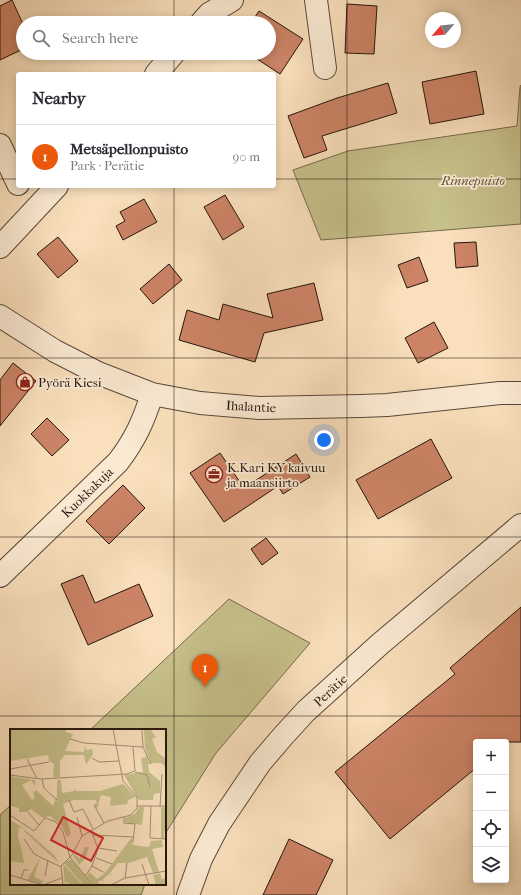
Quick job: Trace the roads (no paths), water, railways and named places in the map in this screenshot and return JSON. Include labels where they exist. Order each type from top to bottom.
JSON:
[{"type":"street","points":[[316,0],[325,68]]},
{"type":"street","points":[[207,16],[227,1]]},
{"type":"street","points":[[158,72],[168,60]]},
{"type":"street","points":[[0,145],[16,181]]},
{"type":"street","points":[[19,188],[32,214]]},
{"type":"street","points":[[0,247],[32,214],[54,188]]},
{"type":"street","name":"Ihalantie","points":[[0,316],[55,351],[98,373],[152,394],[200,403],[259,408],[387,405],[500,393],[521,393]]},
{"type":"street","name":"Kuokkakuja","points":[[0,576],[118,462],[131,445],[140,428],[152,394]]},
{"type":"street","name":"Perätie","points":[[188,895],[201,859],[219,824],[260,763],[284,735],[306,711],[380,644],[521,525]]},
{"type":"place","name":"Pyörä Kiesi","points":[[25,382]]},
{"type":"place","name":"K.Kari KY kaivuu ja maansiirto","points":[[214,474]]},
{"type":"place","name":"Metsäpellonpuisto","points":[[205,687]]},
{"type":"park label","name":"Rinnepuisto","points":[[473,180]]}]
